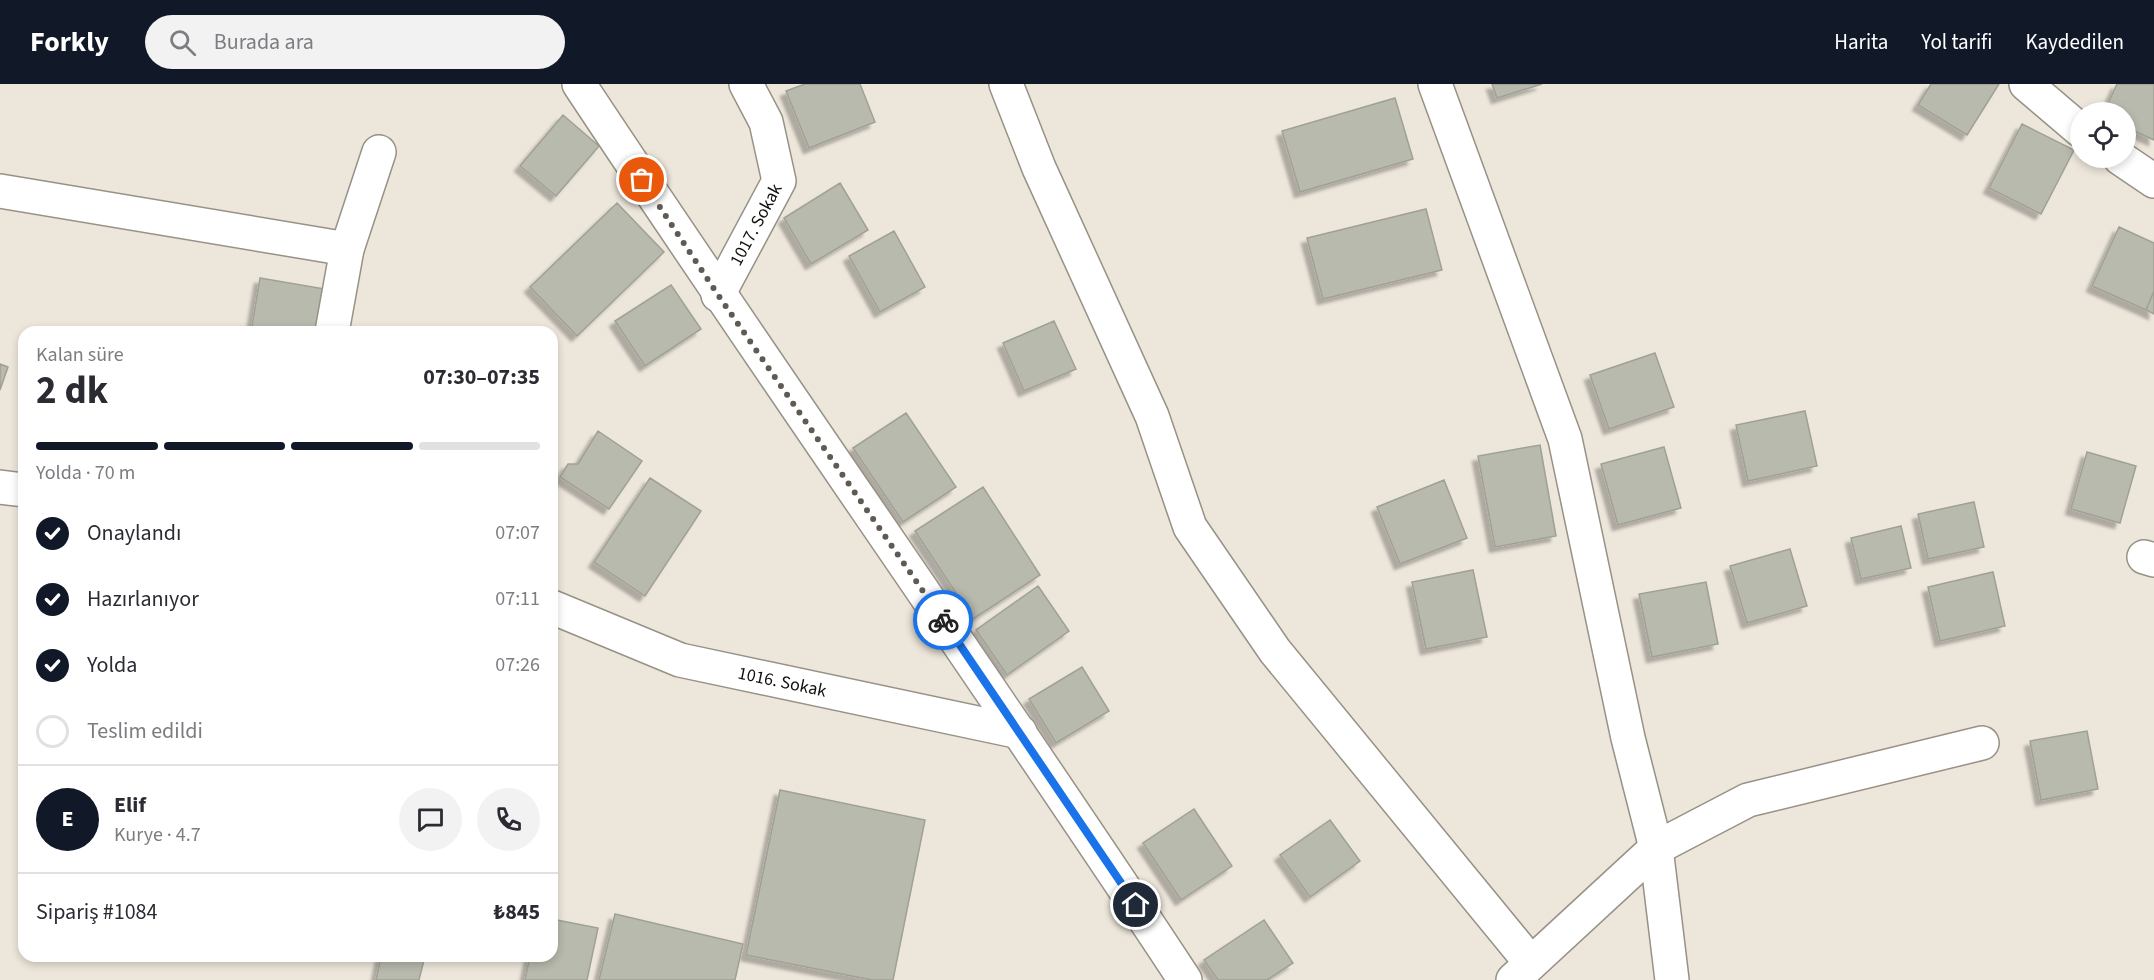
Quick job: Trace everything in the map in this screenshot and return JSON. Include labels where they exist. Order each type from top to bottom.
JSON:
[{"type":"street","points":[[579,84],[718,295],[1020,732],[1185,980]]},
{"type":"street","name":"1017. Sokak","points":[[718,295],[779,181],[766,122],[746,84]]},
{"type":"street","points":[[1006,84],[1039,168],[1152,416],[1190,526],[1275,651],[1522,972],[1656,848],[1748,800],[1982,743]]},
{"type":"street","points":[[1435,84],[1565,439],[1628,738],[1656,848],[1672,980]]},
{"type":"street","points":[[2026,84],[2070,121]]},
{"type":"street","points":[[333,326],[347,249],[379,152]]},
{"type":"street","points":[[2135,168],[2154,181]]},
{"type":"street","points":[[0,191],[347,249]]},
{"type":"street","points":[[0,487],[18,489]]},
{"type":"street","name":"1016. Sokak","points":[[558,609],[680,660],[1020,732]]},
{"type":"building","points":[[805,84],[860,84],[875,122],[809,148],[786,91]]},
{"type":"building","points":[[1492,84],[1542,84],[1497,98]]},
{"type":"building","points":[[1931,84],[1999,84],[1967,135],[1918,105]]},
{"type":"building","points":[[2117,84],[2154,84],[2154,140],[2136,132],[2136,102],[2109,102]]},
{"type":"building","points":[[1395,98],[1413,159],[1300,192],[1282,131]]},
{"type":"building","points":[[563,115],[599,146],[556,196],[520,166]]},
{"type":"building","points":[[2022,124],[2070,148],[2070,158],[2041,214],[1989,188]]},
{"type":"building","points":[[840,183],[868,230],[811,264],[784,218]]},
{"type":"building","points":[[617,203],[664,252],[577,336],[530,287]]},
{"type":"building","points":[[1426,209],[1442,270],[1323,299],[1307,238]]},
{"type":"building","points":[[2119,227],[2154,243],[2154,291],[2146,310],[2092,286]]},
{"type":"building","points":[[894,231],[925,287],[880,312],[849,256]]},
{"type":"building","points":[[260,278],[325,289],[319,326],[252,326]]},
{"type":"building","points":[[671,285],[701,329],[645,366],[615,321]]},
{"type":"building","points":[[2154,291],[2154,314],[2146,310]]},
{"type":"building","points":[[1054,321],[1076,369],[1024,391],[1003,343]]},
{"type":"building","points":[[1655,353],[1674,407],[1609,429],[1590,375]]},
{"type":"building","points":[[0,364],[8,367],[0,390]]},
{"type":"building","points":[[1805,411],[1817,466],[1748,481],[1736,425]]},
{"type":"building","points":[[906,413],[956,487],[903,522],[853,448]]},
{"type":"building","points":[[598,431],[642,461],[609,509],[560,477],[568,464],[578,464]]},
{"type":"building","points":[[1540,445],[1556,536],[1495,547],[1478,456]]},
{"type":"building","points":[[1664,447],[1681,508],[1618,525],[1601,464]]},
{"type":"building","points":[[2087,452],[2136,466],[2120,523],[2071,509]]},
{"type":"building","points":[[650,478],[701,511],[645,596],[594,562]]},
{"type":"building","points":[[1444,480],[1467,538],[1400,564],[1377,507]]},
{"type":"building","points":[[983,487],[1040,575],[973,619],[915,531]]},
{"type":"building","points":[[1974,502],[1984,547],[1928,559],[1918,514]]},
{"type":"building","points":[[1901,526],[1911,568],[1861,579],[1851,538]]},
{"type":"building","points":[[1790,549],[1807,606],[1747,623],[1730,566]]},
{"type":"building","points":[[1473,570],[1487,637],[1426,649],[1412,582]]},
{"type":"building","points":[[1993,572],[2005,626],[1940,641],[1928,587]]},
{"type":"building","points":[[1706,582],[1718,644],[1652,657],[1639,594]]},
{"type":"building","points":[[1038,586],[1069,631],[1007,675],[976,630]]},
{"type":"building","points":[[1082,667],[1109,711],[1056,743],[1029,699]]},
{"type":"building","points":[[2087,731],[2098,789],[2041,800],[2030,741]]},
{"type":"building","points":[[780,790],[925,820],[893,980],[872,980],[746,955]]},
{"type":"building","points":[[1194,809],[1232,866],[1181,900],[1143,843]]},
{"type":"building","points":[[1330,820],[1360,861],[1310,897],[1280,855]]},
{"type":"building","points":[[615,914],[743,944],[735,980],[599,980]]},
{"type":"building","points":[[558,920],[598,928],[587,980],[525,980],[529,962],[558,962]]},
{"type":"building","points":[[1264,920],[1293,963],[1267,980],[1218,980],[1204,960]]},
{"type":"building","points":[[380,962],[424,962],[419,980],[376,980]]},
{"type":"way so far","points":[[642,180],[718,295],[943,620]]},
{"type":"route","points":[[943,620],[1136,905]]}]
